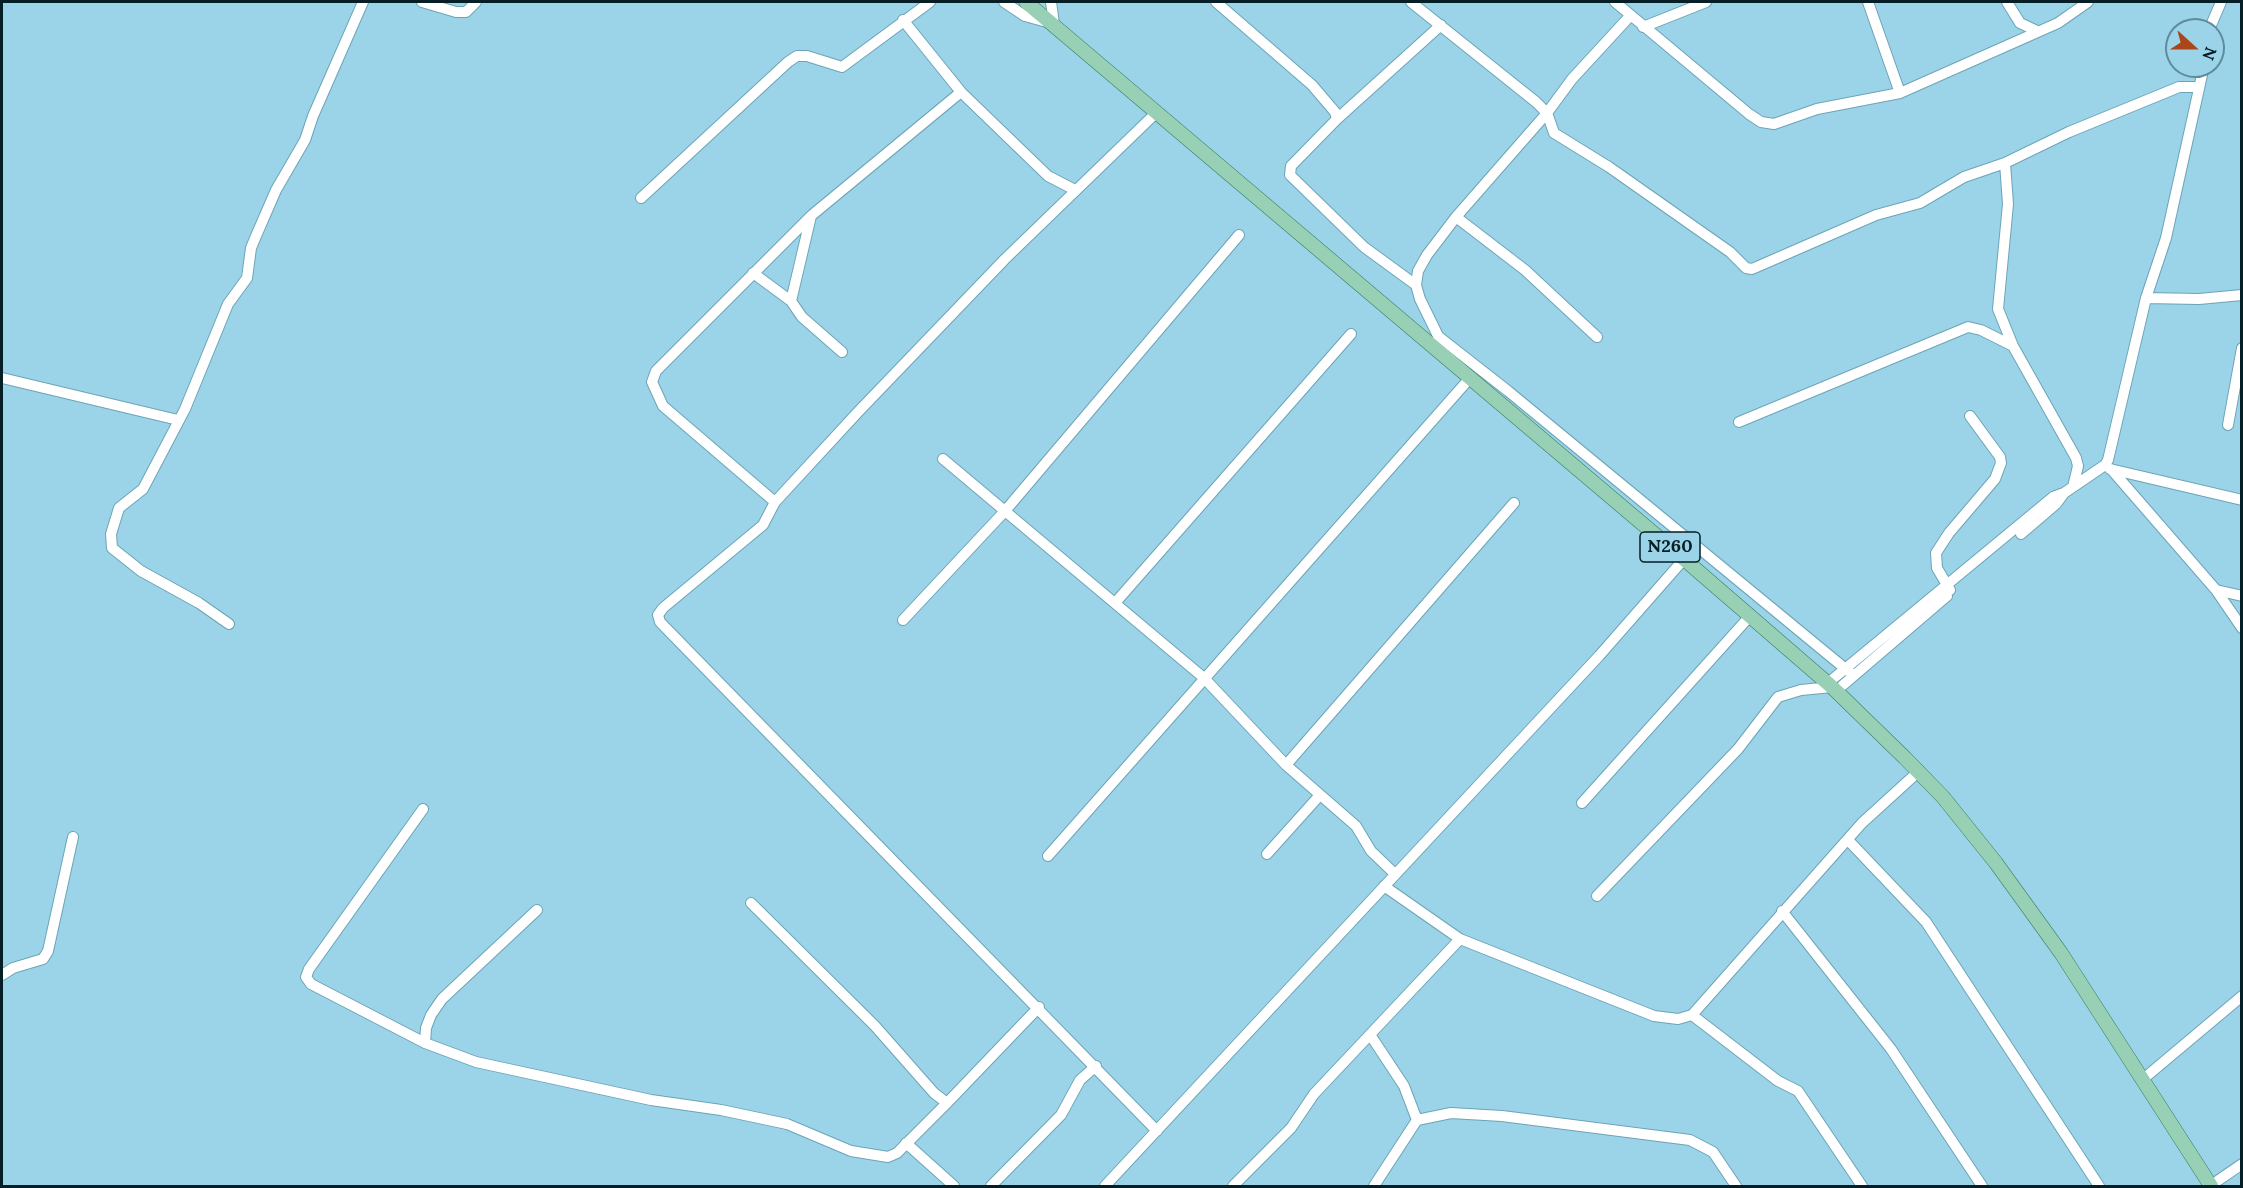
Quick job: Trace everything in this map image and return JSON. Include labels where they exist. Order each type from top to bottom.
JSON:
[{"type":"main road","name":"N260","points":[[1026,2],[1684,559],[1832,687],[1918,772],[1996,862],[2061,953],[2210,1186]]},
{"type":"street","points":[[229,624],[184,594],[146,575],[112,548],[110,543],[119,508],[143,489],[160,461],[228,304],[247,278],[254,242],[276,190],[305,140],[313,116],[363,2]]},
{"type":"street","points":[[422,2],[456,12],[466,12],[476,2]]},
{"type":"street","points":[[641,198],[788,62],[797,56],[807,56],[842,67],[930,2]]},
{"type":"street","points":[[1004,2],[1025,16],[1054,24],[1051,2]]},
{"type":"street","points":[[1216,2],[1312,85],[1335,112],[1337,119]]},
{"type":"street","points":[[1411,2],[1547,113],[1554,133],[1609,167],[1730,252],[1746,268],[1752,269],[1876,215],[1920,203],[1964,177],[2006,163],[2069,132],[2179,87],[2199,87]]},
{"type":"street","points":[[1615,2],[1749,114],[1767,124],[1783,122],[1817,109],[1900,93],[2065,19],[2088,2]]},
{"type":"street","points":[[1643,27],[1706,2]]},
{"type":"street","points":[[1868,2],[1900,93]]},
{"type":"street","points":[[2007,2],[2020,23],[2037,31]]},
{"type":"street","points":[[2214,18],[2221,2]]},
{"type":"street","points":[[1451,362],[1419,299],[1416,285],[1418,271],[1427,255],[1456,217],[1547,113],[1572,79],[1630,16]]},
{"type":"street","points":[[903,20],[961,92],[1048,176],[1075,190]]},
{"type":"street","points":[[2016,40],[2020,23]]},
{"type":"street","points":[[1416,285],[1364,247],[1298,186],[1290,175],[1291,166],[1337,119],[1441,25]]},
{"type":"street","points":[[2108,467],[2146,298],[2166,238],[2201,78]]},
{"type":"street","points":[[775,502],[663,406],[652,382],[656,371],[812,215],[961,92]]},
{"type":"street","points":[[1157,112],[1075,190],[891,378],[775,502],[763,525],[663,608],[658,615],[660,621],[1039,1006],[1157,1131]]},
{"type":"street","points":[[2006,163],[2008,204],[1998,309],[2013,346],[2076,458],[2078,466],[2069,490]]},
{"type":"street","points":[[791,301],[812,215]]},
{"type":"street","points":[[1456,217],[1525,270],[1597,337]]},
{"type":"street","points":[[903,620],[1005,511],[1239,235]]},
{"type":"street","points":[[753,273],[791,301],[802,317],[842,352]]},
{"type":"street","points":[[2146,298],[2199,299],[2241,296]]},
{"type":"street","points":[[1739,422],[1968,327],[1981,330],[2013,346]]},
{"type":"street","points":[[1115,603],[1351,334]]},
{"type":"street","points":[[1438,337],[1509,391],[1801,635],[1849,671]]},
{"type":"street","points":[[2228,425],[2241,348]]},
{"type":"street","points":[[2,378],[178,420]]},
{"type":"street","points":[[1048,856],[1470,378]]},
{"type":"street","points":[[1950,589],[1936,568],[1936,553],[1949,533],[1995,479],[2001,463],[2000,457],[1970,416]]},
{"type":"street","points":[[943,459],[1204,678],[1286,765],[1356,826],[1371,851],[1395,874]]},
{"type":"street","points":[[2108,467],[2216,590],[2241,628]]},
{"type":"street","points":[[1597,896],[1738,749],[1778,697],[1801,690],[1832,687],[2056,504],[2069,490],[2108,467],[2241,500]]},
{"type":"street","points":[[1286,765],[1514,503]]},
{"type":"street","points":[[1105,1186],[1591,665],[1684,559]]},
{"type":"street","points":[[2216,590],[2241,596]]},
{"type":"street","points":[[1582,803],[1750,616]]},
{"type":"street","points":[[1384,886],[1460,939],[1654,1016],[1677,1019],[1692,1015],[1782,911],[1879,805],[1918,772]]},
{"type":"street","points":[[1267,854],[1320,795]]},
{"type":"street","points":[[423,809],[309,969],[306,977],[311,984],[425,1043],[476,1062],[651,1100],[721,1110],[788,1124],[851,1151],[888,1157],[906,1143],[947,1103],[1039,1006]]},
{"type":"street","points":[[2,975],[13,968],[43,959],[48,951],[73,837]]},
{"type":"street","points":[[1848,840],[1926,922],[2099,1186]]},
{"type":"street","points":[[751,903],[875,1026],[934,1093],[947,1103]]},
{"type":"street","points":[[425,1043],[426,1028],[431,1015],[442,999],[537,910]]},
{"type":"street","points":[[1782,911],[1891,1049],[1982,1186]]},
{"type":"street","points":[[1233,1186],[1291,1128],[1314,1094],[1460,939]]},
{"type":"street","points":[[2142,1080],[2241,996]]},
{"type":"street","points":[[1692,1015],[1778,1081],[1798,1091],[1862,1186]]},
{"type":"street","points":[[1371,1036],[1404,1086],[1417,1120]]},
{"type":"street","points":[[991,1186],[1061,1115],[1080,1080],[1096,1066]]},
{"type":"street","points":[[1374,1186],[1417,1120],[1451,1113],[1502,1116],[1690,1140],[1713,1152],[1736,1186]]},
{"type":"street","points":[[906,1143],[954,1186]]},
{"type":"street","points":[[2210,1186],[2241,1164]]}]
